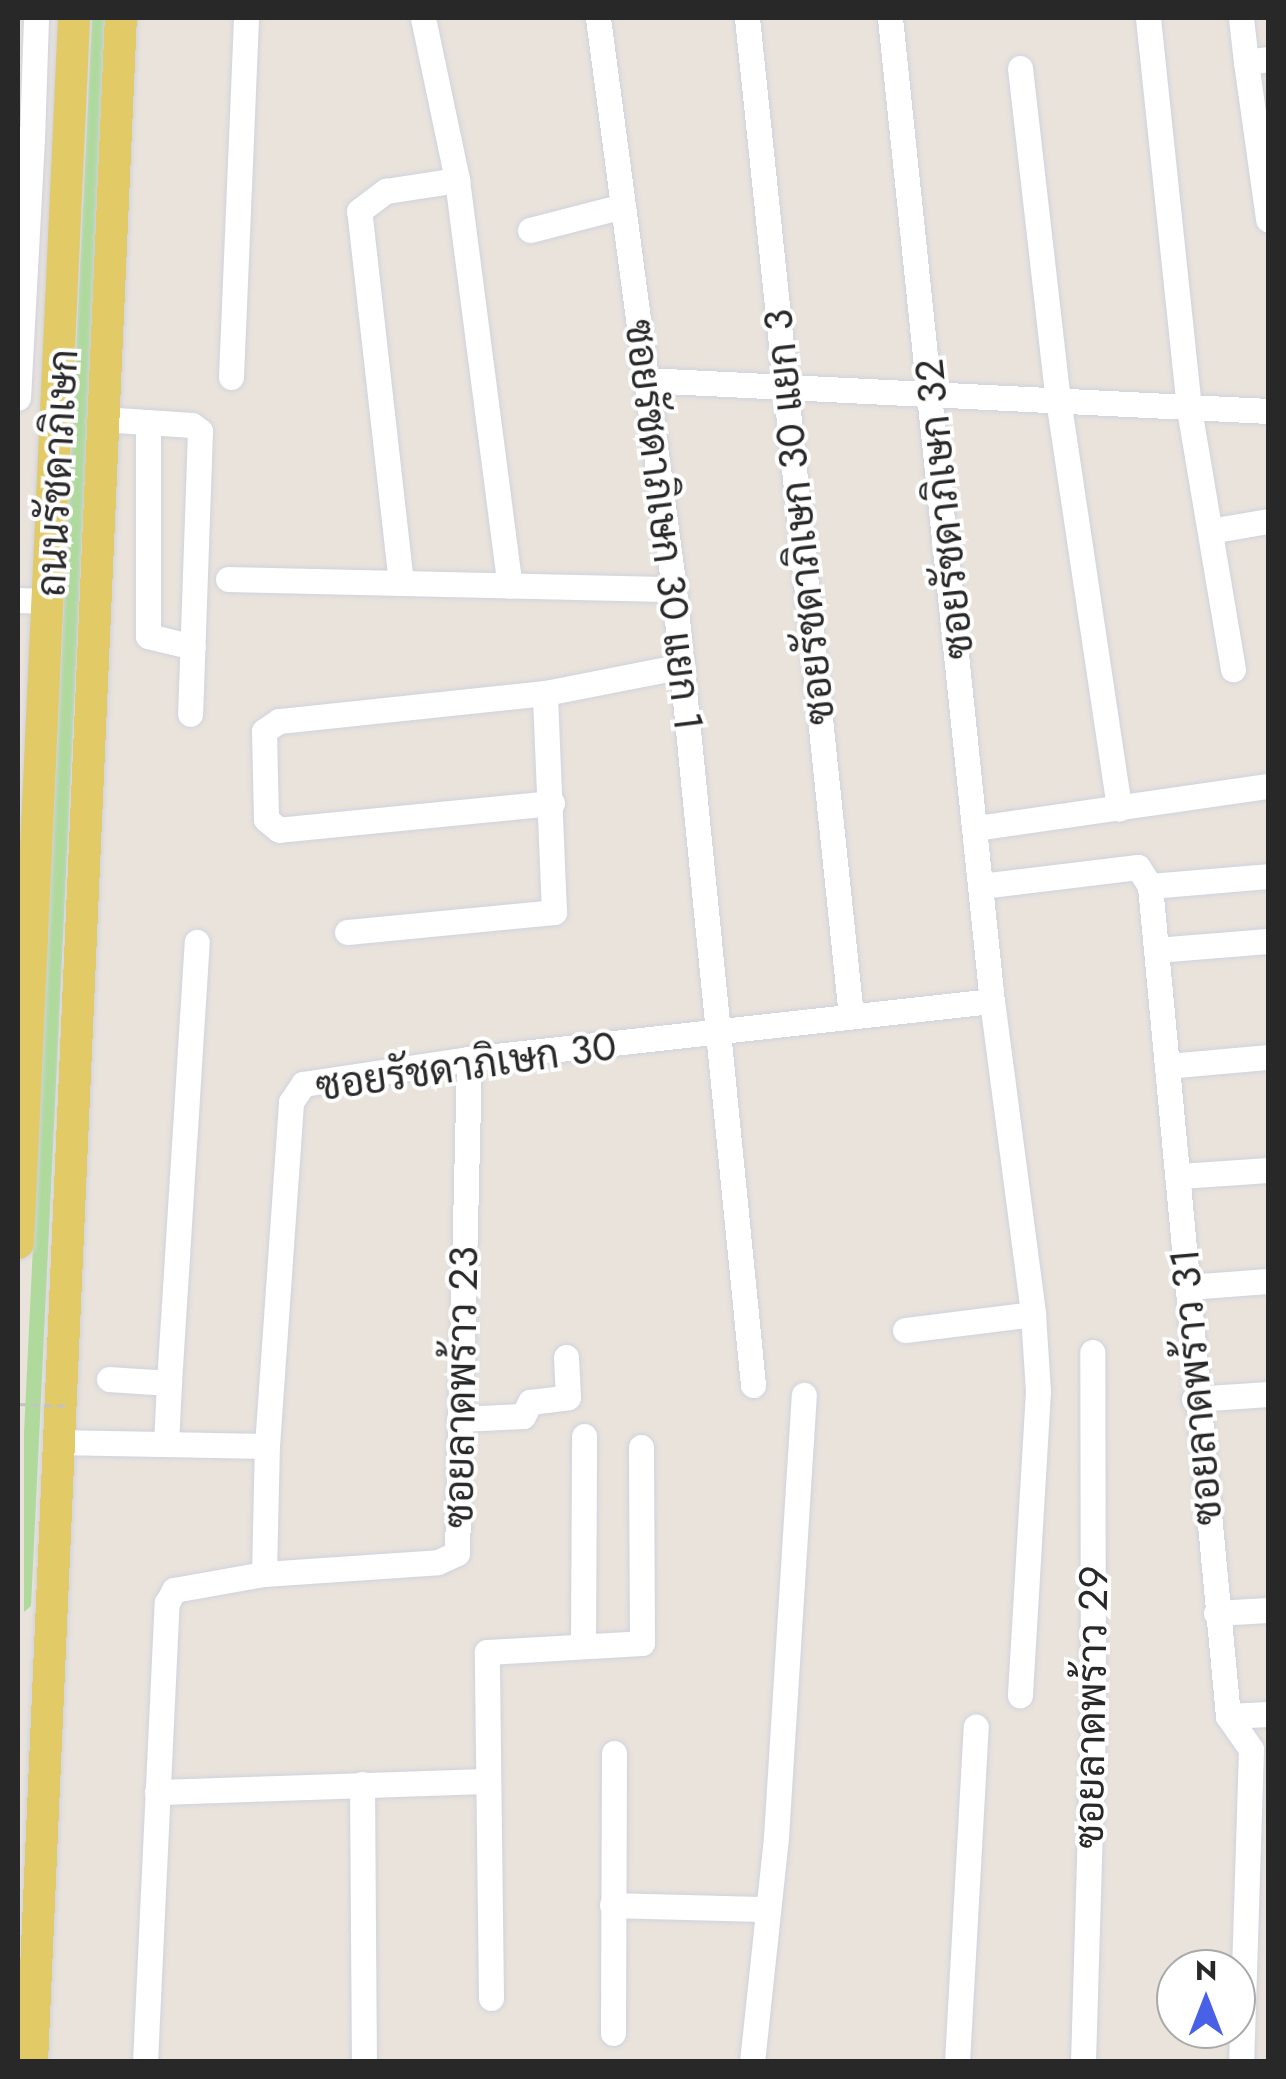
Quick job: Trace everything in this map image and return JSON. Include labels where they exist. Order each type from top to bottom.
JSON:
[{"type":"main road","name":"ถนนรัชดาภิเษก","points":[[18,1243],[31,600],[74,18]]},
{"type":"main road","name":"ถนนรัชดาภิเษก","points":[[32,2062],[48,1592],[121,18]]},
{"type":"main road","name":"ถนนรัชดาภิเษก","points":[[18,2013],[26,1837],[48,1592]]},
{"type":"street","points":[[18,398],[25,139],[36,18]]},
{"type":"street","points":[[231,378],[246,18]]},
{"type":"street","points":[[423,18],[457,180],[510,586]]},
{"type":"street","name":"ซอยรัชดาภิเษก 30 แยก 1","points":[[598,18],[674,589],[722,1034],[753,1385]]},
{"type":"street","name":"ซอยรัชดาภิเษก 30 แยก 3","points":[[747,18],[851,1016]]},
{"type":"street","name":"ซอยรัชดาภิเษก 32","points":[[890,18],[932,392],[992,1001],[1033,1314],[1038,1391],[1020,1695]]},
{"type":"street","points":[[1148,18],[1189,409],[1233,669]]},
{"type":"street","points":[[1241,18],[1257,61],[1268,220]]},
{"type":"street","points":[[1020,68],[1058,399],[1118,808]]},
{"type":"street","points":[[401,583],[359,211],[386,191],[457,180]]},
{"type":"street","points":[[530,230],[623,206]]},
{"type":"street","points":[[646,380],[1268,410]]},
{"type":"street","points":[[102,419],[200,431],[190,714]]},
{"type":"street","points":[[148,422],[148,636],[193,647]]},
{"type":"street","points":[[1210,531],[1268,520]]},
{"type":"street","points":[[228,579],[674,589]]},
{"type":"street","points":[[552,802],[279,830],[266,820],[264,802],[269,724],[545,692],[682,666]]},
{"type":"street","points":[[347,932],[554,912],[545,692]]},
{"type":"street","points":[[976,828],[1268,786]]},
{"type":"street","points":[[981,886],[1138,867],[1150,886],[1268,876]]},
{"type":"street","name":"ซอยลาดพร้าว 31","points":[[1150,886],[1180,1176],[1194,1398],[1228,1716],[1252,1749],[1261,1792],[1242,2062]]},
{"type":"street","points":[[166,1444],[197,942]]},
{"type":"street","points":[[1156,950],[1268,942]]},
{"type":"street","name":"ซอยรัชดาภิเษก 30","points":[[264,1574],[267,1446],[295,1092],[318,1082],[469,1059],[722,1034],[992,1001]]},
{"type":"street","points":[[1167,1066],[1268,1057]]},
{"type":"street","name":"ซอยลาดพร้าว 23","points":[[145,2062],[168,1603],[174,1590],[264,1574],[438,1562],[457,1552],[469,1059]]},
{"type":"street","points":[[1180,1176],[1268,1170]]},
{"type":"street","points":[[1188,1287],[1268,1280]]},
{"type":"street","points":[[905,1330],[1033,1314]]},
{"type":"street","name":"ซอยลาดพร้าว 29","points":[[1083,2062],[1093,1734],[1092,1352]]},
{"type":"street","points":[[459,1420],[523,1416],[530,1402],[568,1398],[566,1357]]},
{"type":"street","points":[[109,1379],[170,1382]]},
{"type":"street","points":[[1194,1398],[1268,1394]]},
{"type":"street","points":[[752,2062],[768,1909],[804,1396]]},
{"type":"street","points":[[584,1436],[584,1646]]},
{"type":"street","points":[[55,1442],[267,1446]]},
{"type":"street","points":[[491,1998],[487,1652],[642,1643],[641,1447]]},
{"type":"street","points":[[1216,1612],[1268,1610]]},
{"type":"street","points":[[1228,1716],[1268,1714]]},
{"type":"street","points":[[957,2062],[976,1727]]},
{"type":"street","points":[[613,2032],[614,1753]]},
{"type":"street","points":[[157,1792],[488,1782]]},
{"type":"street","points":[[362,1784],[364,2062]]},
{"type":"street","points":[[612,1905],[768,1909]]},
{"type":"path","points":[[18,1404],[68,1406]]},
{"type":"green space","points":[[92,18],[107,18],[31,1606],[24,1612],[24,1433]]}]
